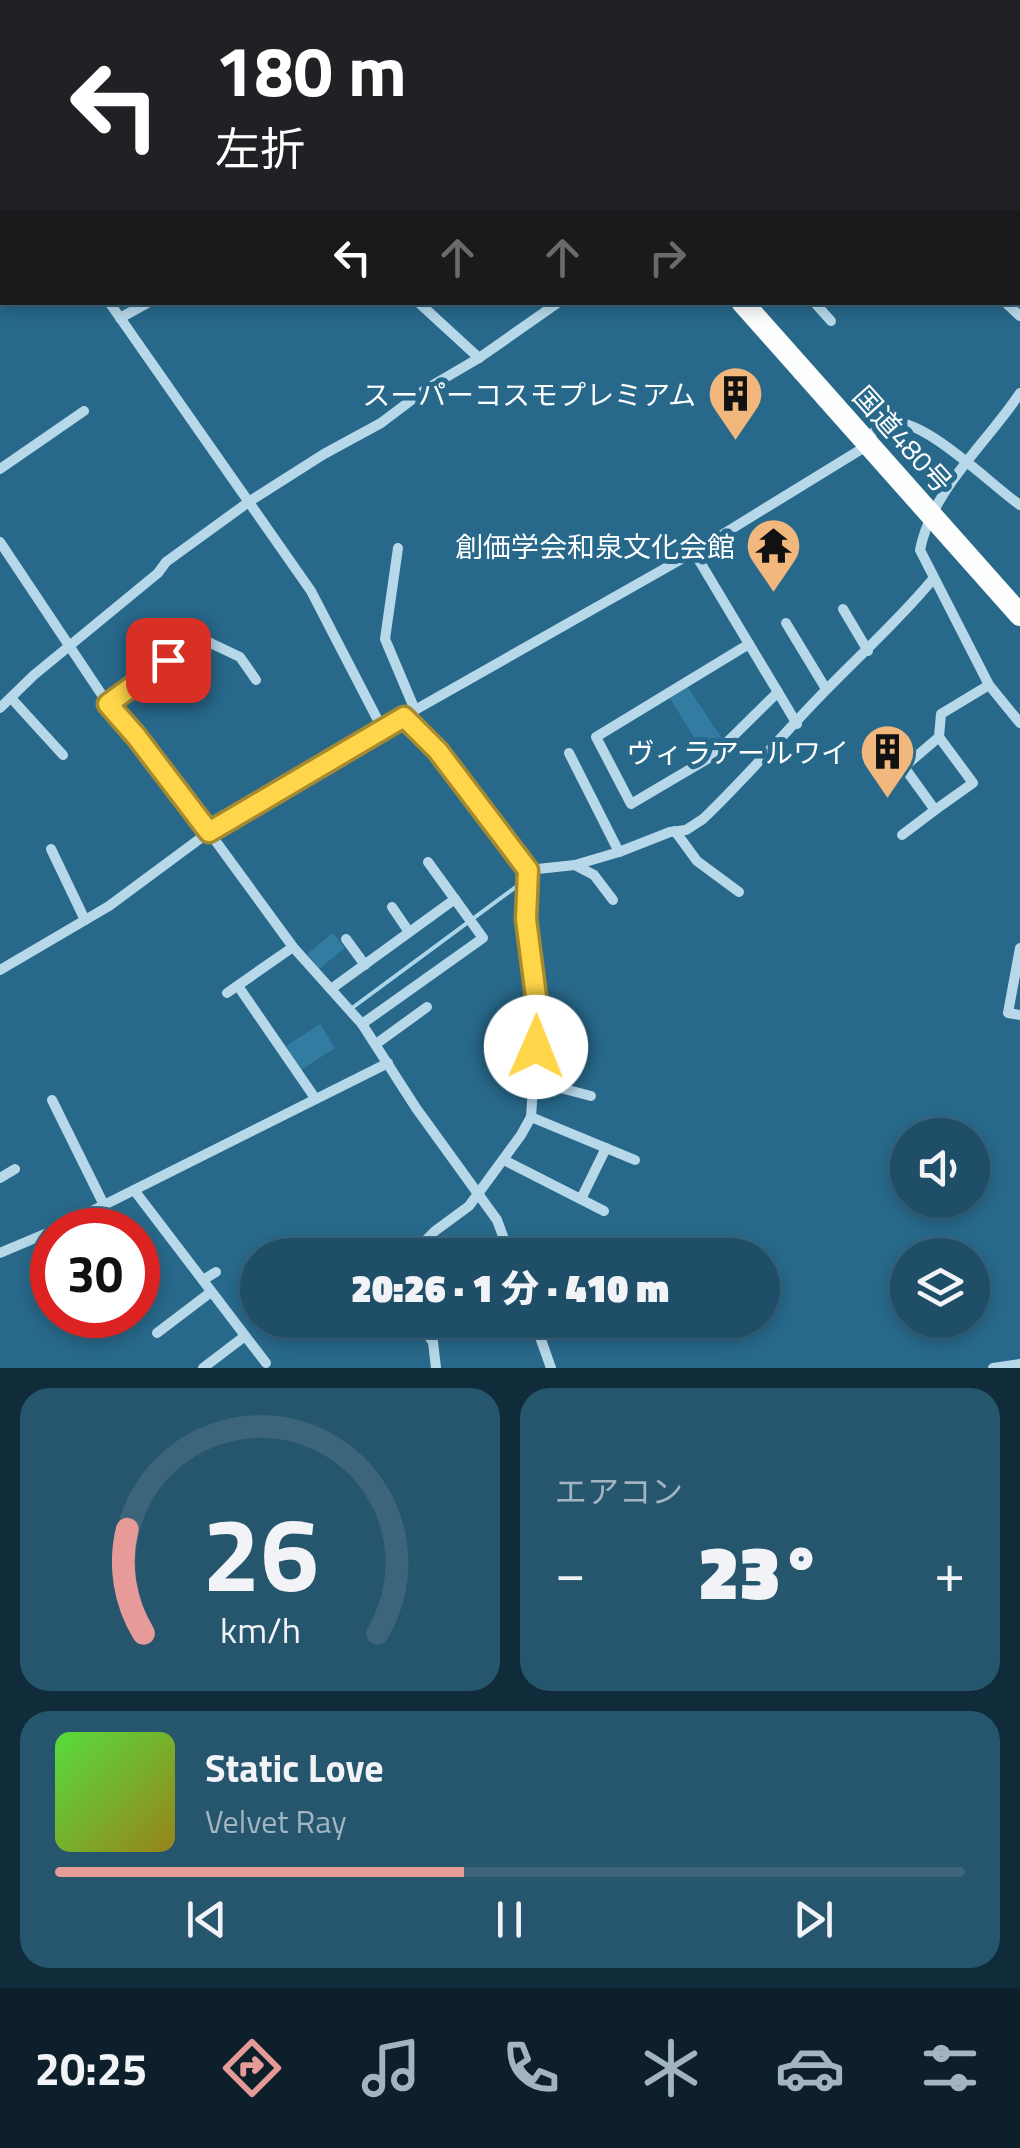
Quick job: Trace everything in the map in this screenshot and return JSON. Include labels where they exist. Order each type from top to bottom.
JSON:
[{"type":"highway","name":"国道480号","points":[[745,305],[1020,615]]},
{"type":"street","points":[[111,305],[311,591],[383,730]]},
{"type":"street","points":[[120,318],[144,305]]},
{"type":"street","points":[[421,305],[479,358]]},
{"type":"street","points":[[0,708],[166,562],[250,501],[324,454],[381,424],[426,389],[479,358],[555,305]]},
{"type":"street","points":[[817,305],[831,321]]},
{"type":"street","points":[[1020,393],[966,464],[933,518],[920,550],[988,686],[1020,723]]},
{"type":"street","points":[[0,470],[84,411]]},
{"type":"street","points":[[1,966],[86,920],[209,832],[694,552],[860,450],[870,434],[886,423],[915,425],[1020,505]]},
{"type":"street","points":[[0,542],[108,704],[209,832],[292,948],[362,1024],[416,1108],[497,1220],[504,1238]]},
{"type":"street","points":[[398,548],[384,640],[415,710]]},
{"type":"street","points":[[694,552],[796,724]]},
{"type":"street","points":[[528,870],[575,865],[686,830],[704,819],[868,651],[880,632],[899,620],[933,578]]},
{"type":"street","points":[[842,609],[868,651]]},
{"type":"street","points":[[786,623],[826,690]]},
{"type":"street","points":[[178,637],[185,651]]},
{"type":"street","points":[[108,704],[204,640],[240,657],[256,680]]},
{"type":"street","points":[[749,644],[596,737],[631,804],[714,755],[778,692]]},
{"type":"street","points":[[934,810],[904,767],[938,737],[941,714],[988,686]]},
{"type":"street","points":[[12,699],[62,756]]},
{"type":"street","points":[[404,717],[438,751],[528,870],[526,919],[538,1012],[531,1117],[468,1206],[428,1238]]},
{"type":"street","points":[[902,835],[973,783],[938,737]]},
{"type":"street","points":[[570,753],[619,852]]},
{"type":"street","points":[[675,831],[696,860],[740,892]]},
{"type":"street","points":[[69,852],[54,854],[86,920]]},
{"type":"street","points":[[362,1024],[483,938],[428,862]]},
{"type":"street","points":[[575,865],[594,875],[614,900]]},
{"type":"street","points":[[720,895],[726,882]]},
{"type":"street","points":[[331,989],[456,899]]},
{"type":"street","points":[[392,907],[409,932]]},
{"type":"street","points":[[346,939],[365,965]]},
{"type":"street","points":[[226,994],[292,948]]},
{"type":"street","points":[[1020,948],[1008,1013],[1020,1015]]},
{"type":"street","points":[[238,986],[315,1098]]},
{"type":"street","points":[[376,1044],[427,1007]]},
{"type":"street","points":[[268,1029],[279,1021]]},
{"type":"street","points":[[98,1208],[388,1063]]},
{"type":"street","points":[[534,1082],[590,1096]]},
{"type":"street","points":[[52,1100],[104,1205]]},
{"type":"street","points":[[531,1117],[635,1160]]},
{"type":"street","points":[[582,1199],[606,1148]]},
{"type":"street","points":[[504,1160],[604,1211]]},
{"type":"street","points":[[0,1178],[15,1169]]},
{"type":"street","points":[[134,1190],[240,1328]]},
{"type":"street","points":[[0,1254],[30,1241]]},
{"type":"street","points":[[203,1280],[216,1272]]},
{"type":"street","points":[[160,1331],[212,1292]]},
{"type":"street","points":[[203,1368],[243,1338]]},
{"type":"street","points":[[247,1338],[266,1363]]},
{"type":"street","points":[[430,1338],[436,1368]]},
{"type":"street","points":[[540,1338],[551,1368]]},
{"type":"street","points":[[993,1368],[1020,1364]]},
{"type":"shaded area","points":[[687,686],[723,740],[705,756],[670,698]]},
{"type":"shaded area","points":[[333,933],[345,948],[319,969],[307,954]]},
{"type":"shaded area","points":[[320,1024],[335,1048],[301,1070],[286,1046]]},
{"type":"waterway","points":[[352,1008],[524,881]]},
{"type":"place","name":"スーパーコスモプレミアム","points":[[735,443]]},
{"type":"place","name":"創価学会和泉文化会館","points":[[774,595]]},
{"type":"place","name":"ヴィラアールワイ","points":[[888,801]]},
{"type":"route","points":[[168,660],[108,704],[209,832],[404,717],[438,751],[528,870],[526,919],[538,1012],[536,1047]]}]
